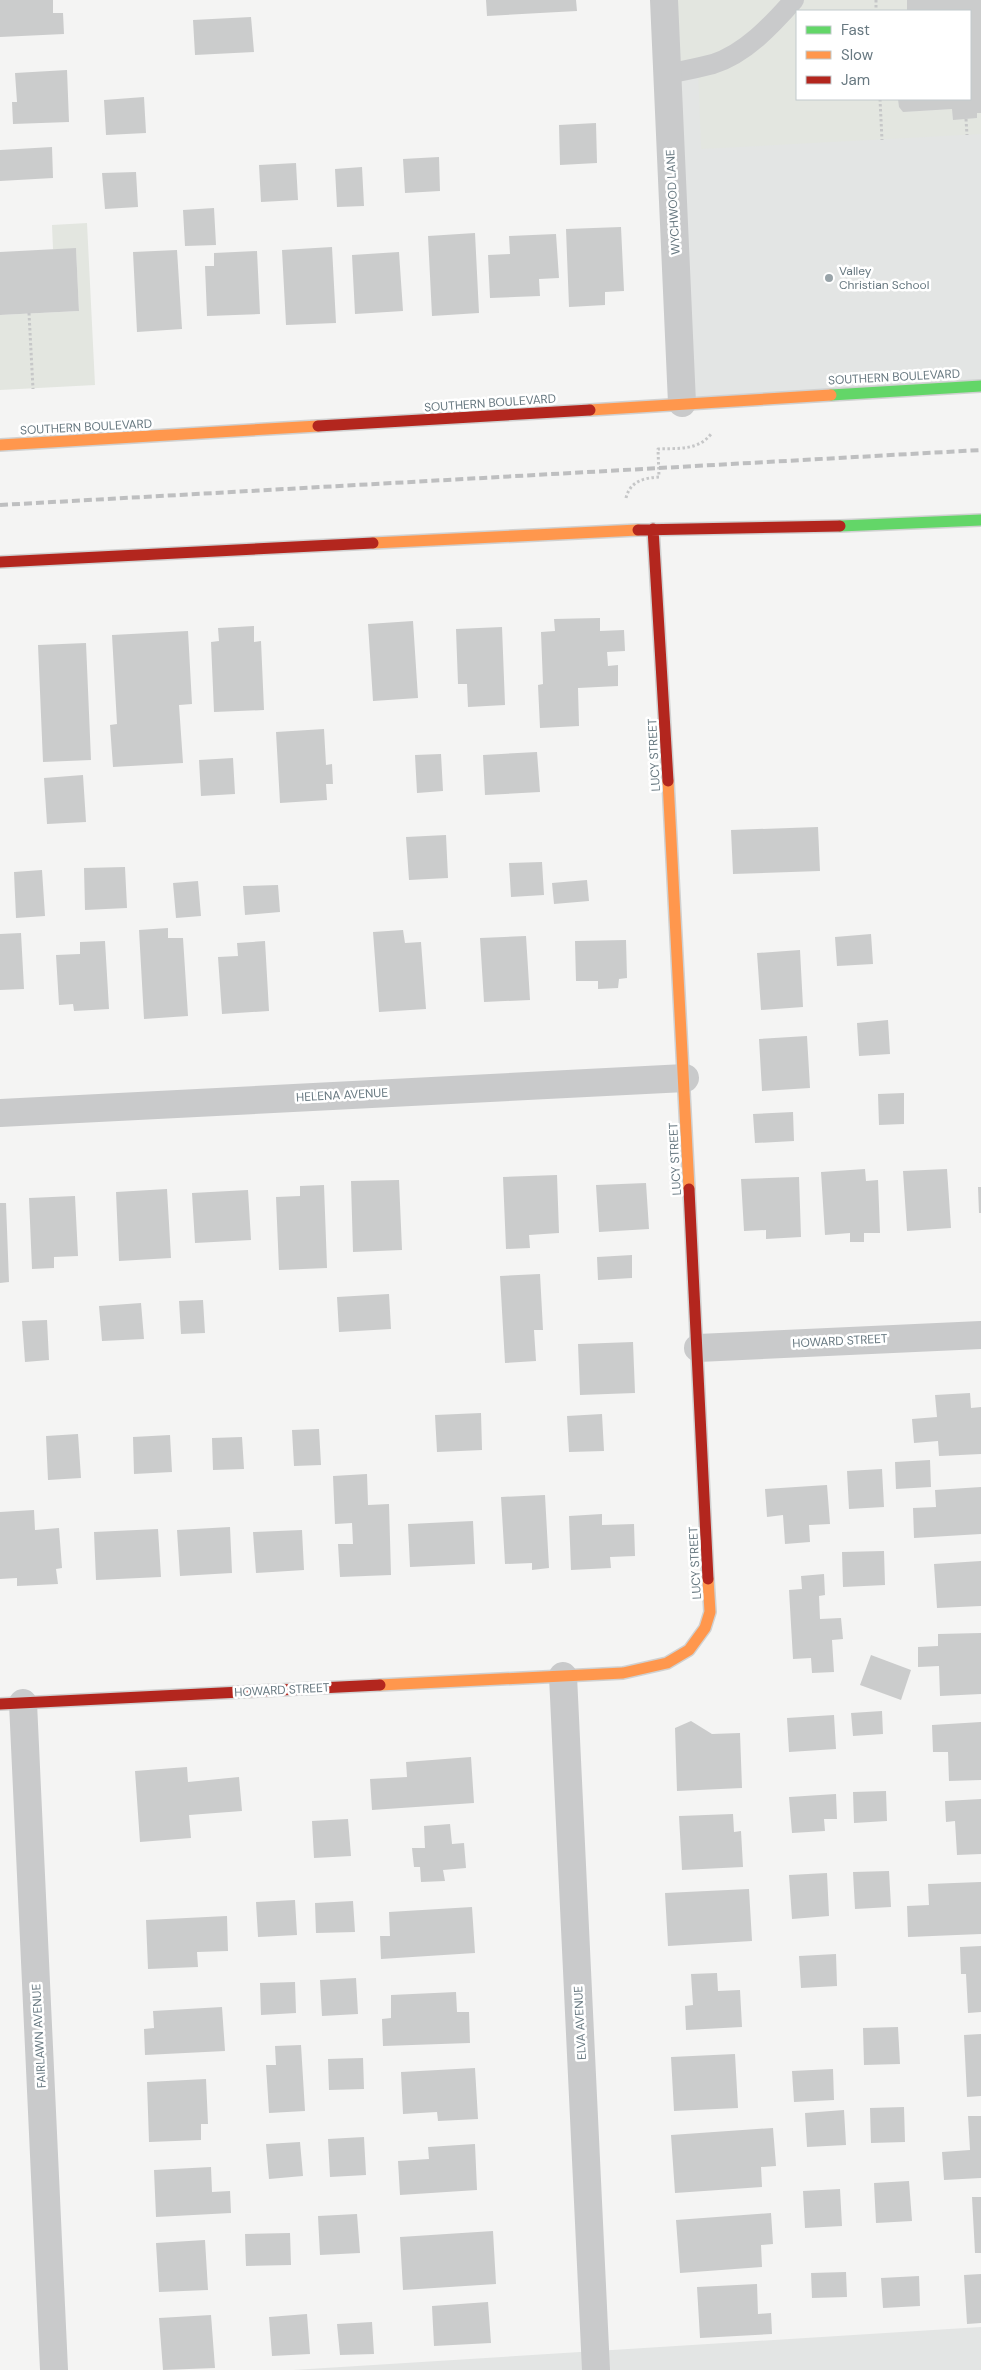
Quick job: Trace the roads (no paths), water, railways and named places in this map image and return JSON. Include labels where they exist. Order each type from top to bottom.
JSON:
[{"type":"street","name":"WYCHWOOD LANE","points":[[664,0],[682,404]]},
{"type":"street","name":"SOUTHERN BOULEVARD","points":[[0,446],[484,418],[981,386]]},
{"type":"street","points":[[0,562],[653,529],[896,525],[981,520]]},
{"type":"street","name":"LUCY STREET","points":[[563,1676],[656,1668],[685,1654],[701,1637],[707,1626],[710,1612],[685,1078],[658,584],[653,529]]},
{"type":"street","name":"HELENA AVENUE","points":[[0,1113],[685,1078]]},
{"type":"street","name":"HOWARD STREET","points":[[698,1348],[981,1335]]},
{"type":"street","name":"HOWARD STREET","points":[[12,1703],[563,1676]]},
{"type":"street","name":"ELVA AVENUE","points":[[563,1676],[596,2370]]},
{"type":"street","name":"FAIRLAWN AVENUE","points":[[12,1703],[54,2370]]},
{"type":"lane","points":[[667,74],[714,63],[744,48],[774,23],[794,0]]},
{"type":"railway","points":[[0,505],[981,450]]},
{"type":"place","name":"Valley Christian School","points":[[829,278]]}]
